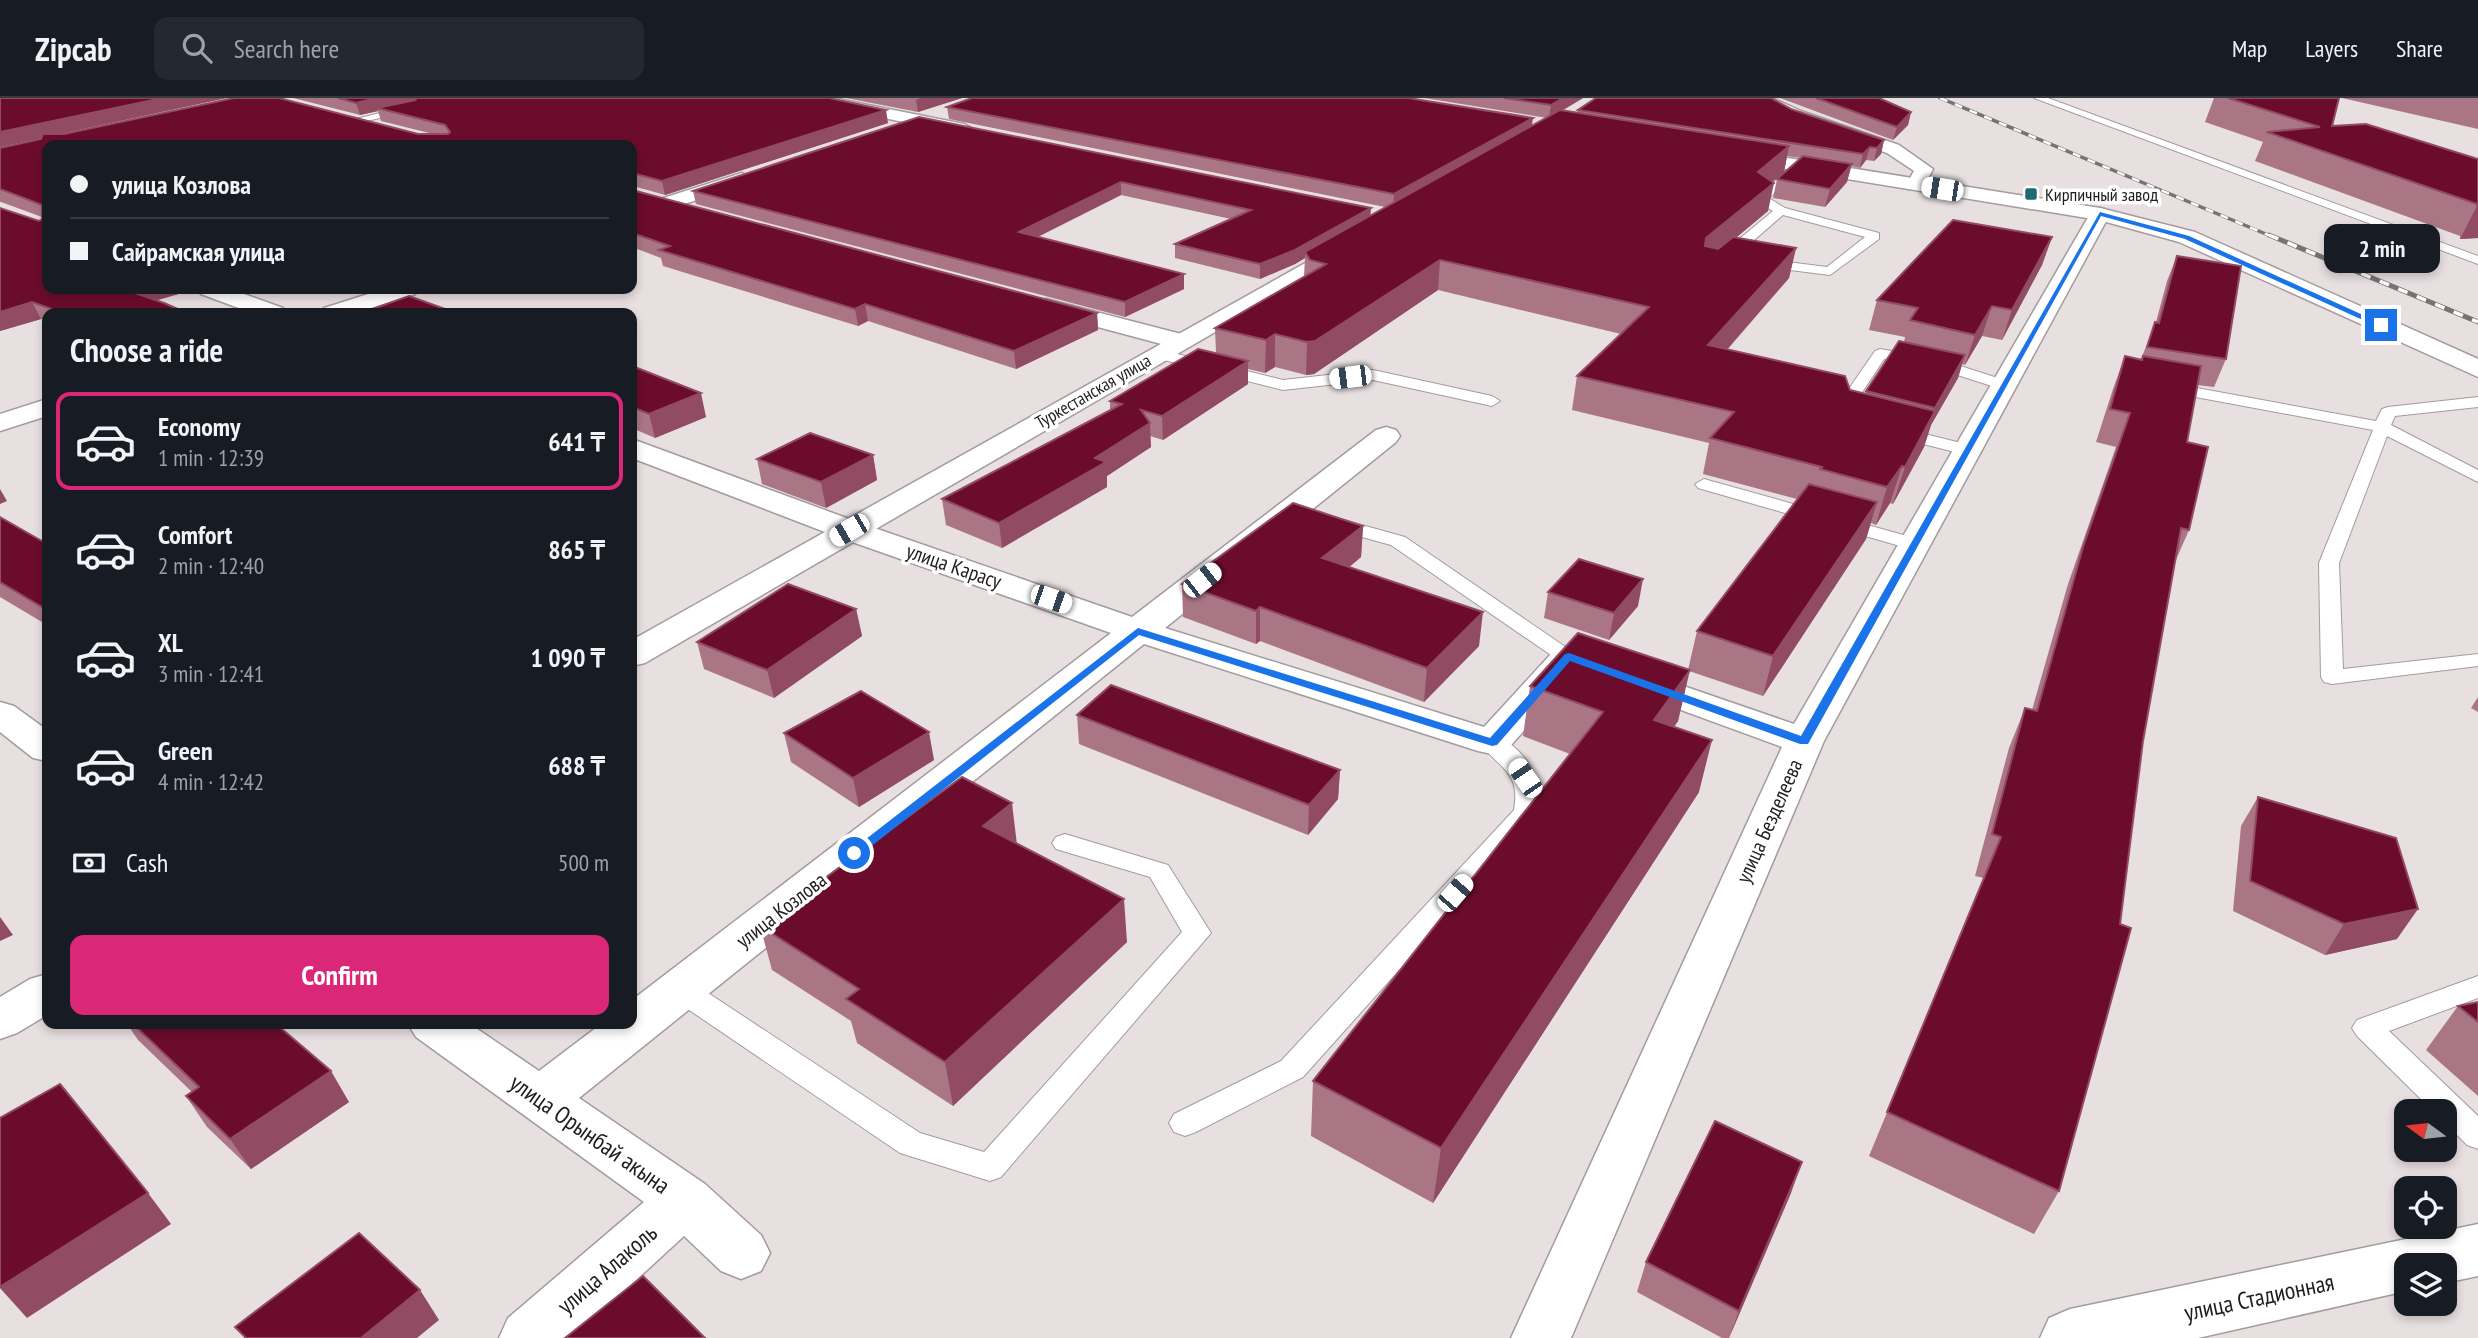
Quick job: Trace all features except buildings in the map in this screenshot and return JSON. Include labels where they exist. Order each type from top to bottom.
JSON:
[{"type":"street","points":[[808,98],[987,134]]},
{"type":"street","points":[[1758,98],[1795,115],[1893,149],[1924,169],[1916,185]]},
{"type":"street","points":[[881,133],[953,109]]},
{"type":"street","points":[[346,120],[392,132]]},
{"type":"street","points":[[1717,152],[2100,214],[2187,237],[2478,369]]},
{"type":"street","points":[[637,213],[754,175]]},
{"type":"street","points":[[637,196],[705,214]]},
{"type":"street","name":"улица Безделеева","points":[[1541,1338],[1804,741],[2100,214]]},
{"type":"street","name":"Туркестанская улица","points":[[637,652],[1371,232]]},
{"type":"street","points":[[223,294],[260,308]]},
{"type":"street","points":[[348,308],[392,294]]},
{"type":"street","points":[[1021,299],[1168,348]]},
{"type":"street","points":[[0,423],[42,409]]},
{"type":"street","name":"улица Козлова","points":[[637,1023],[1385,436]]},
{"type":"street","name":"улица Карасу","points":[[637,450],[849,530],[1138,631],[1492,743]]},
{"type":"street","points":[[1492,743],[1590,664],[1804,741]]},
{"type":"street","points":[[0,714],[42,745]]},
{"type":"street","points":[[0,1020],[42,995]]},
{"type":"street","name":"улица Орынбай акына","points":[[440,1029],[685,1201],[741,1253]]},
{"type":"street","name":"улица Козлова","points":[[541,1099],[629,1029]]},
{"type":"street","name":"улица Алаколь","points":[[529,1338],[685,1201]]},
{"type":"street","name":"улица Стадионная","points":[[2457,1254],[2478,1250]]},
{"type":"street","name":"улица Стадионная","points":[[2070,1338],[2394,1268]]},
{"type":"lane","points":[[2039,98],[2478,260]]},
{"type":"lane","points":[[346,120],[415,108]]},
{"type":"lane","points":[[1782,211],[1734,260],[1830,271],[1875,236],[1782,211],[1761,199],[1798,166]]},
{"type":"lane","points":[[1168,348],[1283,385],[1373,375],[1492,401]]},
{"type":"lane","points":[[1860,422],[1847,419],[1845,406],[1880,354],[1942,365],[2004,385]]},
{"type":"lane","points":[[2150,385],[2382,427],[2478,477]]},
{"type":"lane","points":[[2478,402],[2388,412],[2329,563],[2332,677],[2478,660]]},
{"type":"lane","points":[[1887,429],[1967,450]]},
{"type":"lane","points":[[1704,484],[1914,544]]},
{"type":"lane","points":[[1289,512],[1398,541],[1590,664]]},
{"type":"lane","points":[[1185,1124],[1292,1069],[1526,812],[1530,795],[1525,778],[1513,760],[1492,743]]},
{"type":"lane","points":[[680,989],[911,1144],[990,1167],[1197,933],[1159,871],[1065,843]]},
{"type":"lane","points":[[2478,987],[2367,1028],[2478,1136]]},
{"type":"railway","points":[[1940,98],[2273,237]]},
{"type":"railway","points":[[2269,235],[2478,322]]},
{"type":"place","name":"Кирпичный завод","points":[[2031,194]]},
{"type":"route","points":[[854,853],[1138,631],[1492,743],[1510,719],[1569,657],[1804,741],[2100,214],[2187,237],[2381,325]]}]
